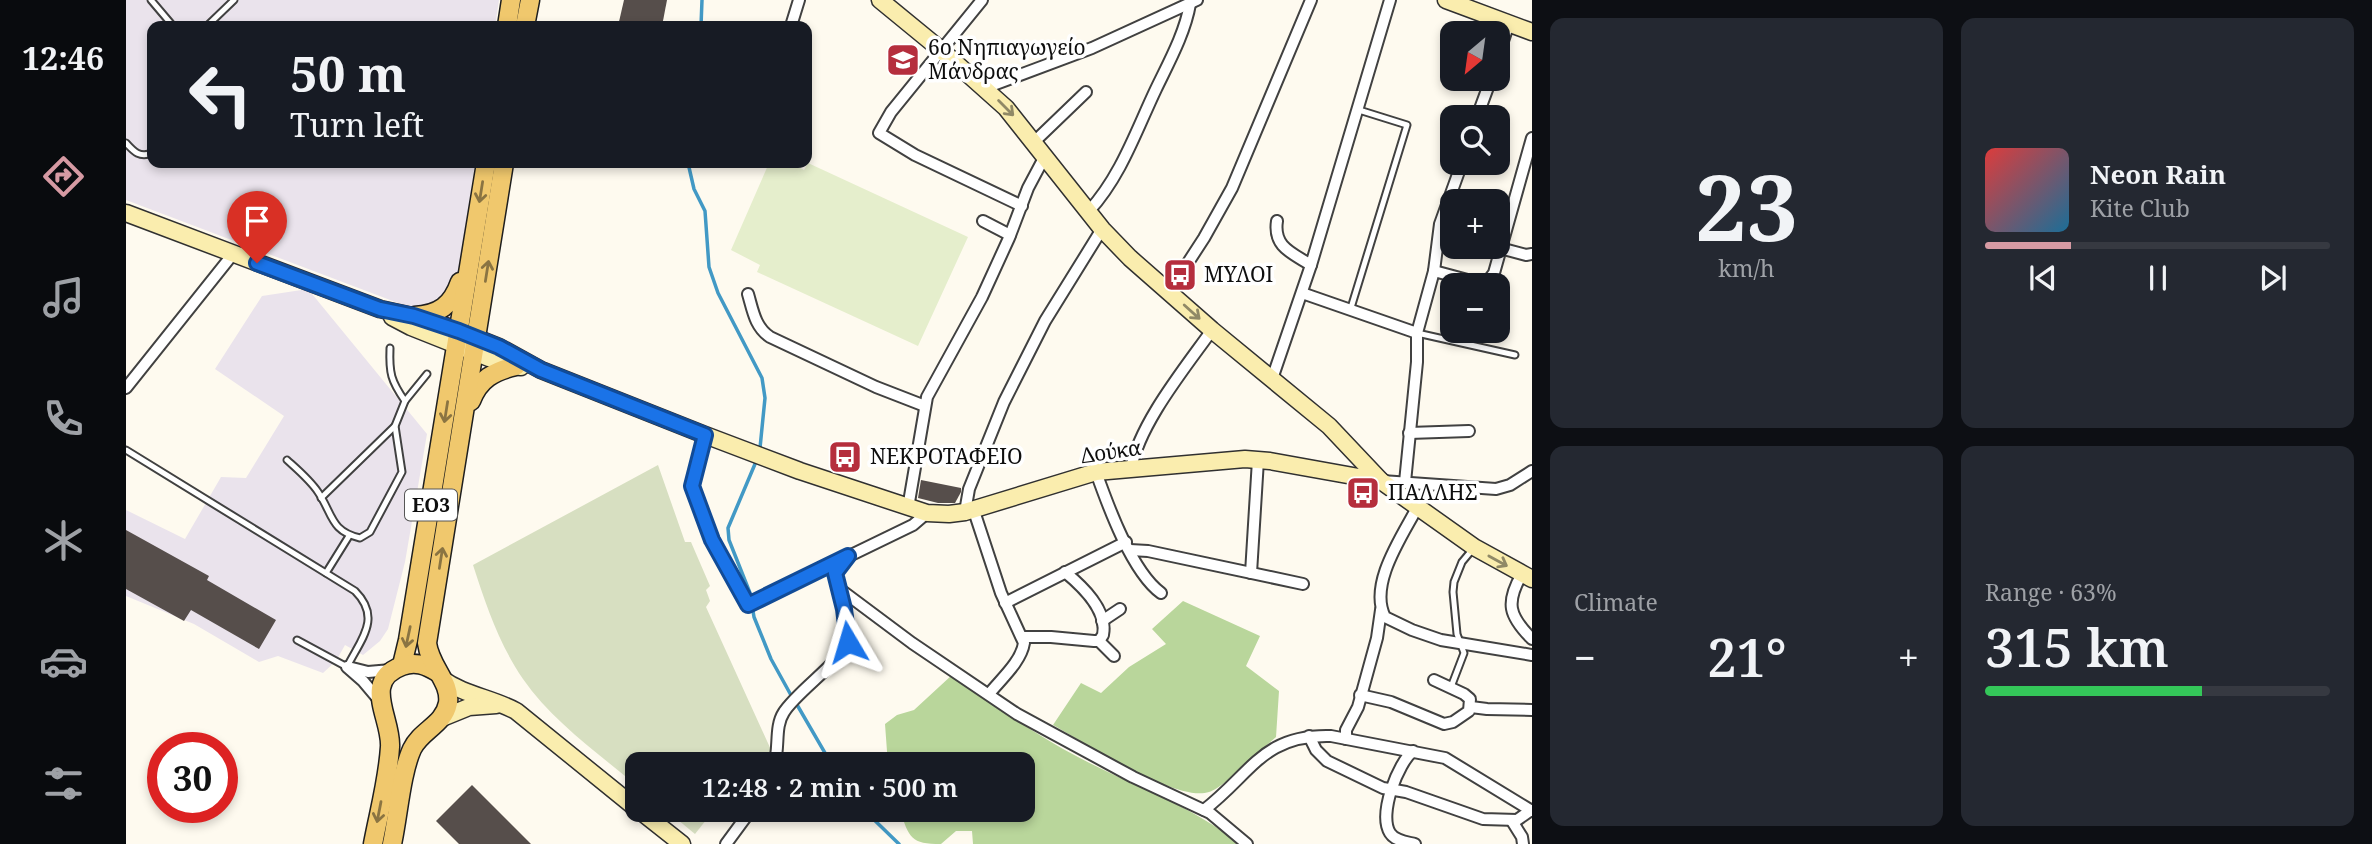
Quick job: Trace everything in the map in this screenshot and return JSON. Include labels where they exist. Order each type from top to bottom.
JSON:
[{"type":"main road","points":[[508,21],[511,0]]},
{"type":"main road","points":[[526,21],[530,0]]},
{"type":"main road","points":[[880,0],[1006,108],[1102,229],[1130,258],[1212,330],[1329,426],[1381,481],[1474,547],[1527,577]]},
{"type":"main road","points":[[1446,0],[1504,21]]},
{"type":"main road","points":[[1510,23],[1532,32]]},
{"type":"main road","name":"ΕΟ3","points":[[373,844],[390,750],[383,710],[383,684],[398,667],[411,627],[485,168]]},
{"type":"main road","name":"ΕΟ3","points":[[442,718],[446,711],[448,694],[428,653],[427,643],[503,168]]},
{"type":"main road","points":[[126,213],[380,309],[414,316],[458,338]]},
{"type":"main road","name":"ΕΟ3","points":[[414,316],[436,313],[448,305],[471,252]]},
{"type":"main road","points":[[380,309],[403,323],[458,338]]},
{"type":"main road","name":"Δούκα","points":[[458,338],[800,471],[927,513],[949,514],[969,510],[1096,472],[1130,469],[1258,460],[1381,481]]},
{"type":"main road","name":"Δούκα","points":[[476,345],[516,366],[541,370]]},
{"type":"main road","name":"ΕΟ3","points":[[462,427],[479,385],[489,376],[516,366]]},
{"type":"main road","points":[[398,667],[421,664],[460,690],[506,706],[534,725],[625,798]]},
{"type":"main road","points":[[393,844],[410,754],[426,729],[442,718],[469,707],[506,706]]},
{"type":"main road","points":[[383,710],[395,726],[405,730],[426,729]]},
{"type":"main road","points":[[654,822],[682,844]]},
{"type":"street","points":[[793,21],[799,0]]},
{"type":"street","points":[[982,0],[891,112],[879,133],[915,155],[1021,206]]},
{"type":"street","points":[[1169,292],[1232,188],[1311,0]]},
{"type":"street","points":[[1272,379],[1311,265],[1390,0]]},
{"type":"street","points":[[985,88],[1092,48],[1193,2]]},
{"type":"street","points":[[1089,211],[1106,191],[1135,137],[1193,2]]},
{"type":"street","points":[[1034,142],[1086,92]]},
{"type":"street","points":[[1510,214],[1532,138]]},
{"type":"street","points":[[908,508],[925,407],[933,384],[964,334],[1010,235],[1028,188],[1045,156]]},
{"type":"street","points":[[1405,482],[1418,333],[1434,271],[1440,224],[1458,175]]},
{"type":"street","points":[[983,221],[1010,235]]},
{"type":"street","points":[[1277,221],[1277,238],[1281,244],[1311,265]]},
{"type":"street","points":[[989,694],[1023,650],[1022,637],[1005,603],[969,510],[969,489],[1004,402],[1045,321],[1102,229]]},
{"type":"street","points":[[1510,251],[1532,254]]},
{"type":"street","points":[[126,388],[233,254]]},
{"type":"street","points":[[1434,271],[1475,282],[1487,282],[1493,274],[1497,259]]},
{"type":"street","points":[[1302,293],[1418,333]]},
{"type":"street","points":[[748,294],[762,332],[876,387],[925,407]]},
{"type":"street","points":[[1130,469],[1139,442],[1159,408],[1212,330]]},
{"type":"street","points":[[1409,433],[1468,431]]},
{"type":"street","points":[[705,435],[692,486],[712,540],[748,605],[913,525],[927,513]]},
{"type":"street","points":[[1251,573],[1258,460]]},
{"type":"street","points":[[1381,481],[1496,489],[1510,485],[1532,471]]},
{"type":"street","points":[[1096,472],[1128,546],[1144,575],[1161,593]]},
{"type":"street","points":[[1346,739],[1346,730],[1358,707],[1377,638],[1382,585],[1387,568],[1418,506]]},
{"type":"street","points":[[1005,603],[1065,572],[1128,546],[1303,584]]},
{"type":"street","points":[[848,556],[835,573],[837,587],[841,592],[1017,714],[1097,759],[1204,810],[1247,844]]},
{"type":"street","points":[[1065,572],[1091,598],[1105,630],[1098,640]]},
{"type":"street","points":[[1527,577],[1512,592],[1511,607],[1521,628],[1532,639]]},
{"type":"street","points":[[779,752],[779,726],[785,710],[810,682],[842,653],[848,642],[841,592]]},
{"type":"street","points":[[1102,621],[1120,609]]},
{"type":"street","points":[[1381,610],[1385,617],[1441,640],[1500,652],[1532,655]]},
{"type":"street","points":[[1022,637],[1098,640],[1114,656]]},
{"type":"street","points":[[347,667],[368,672],[398,667]]},
{"type":"street","points":[[347,667],[363,681],[383,710]]},
{"type":"street","points":[[1360,695],[1391,702],[1444,724],[1462,717],[1471,707],[1470,699],[1434,680]]},
{"type":"street","points":[[1471,707],[1532,710]]},
{"type":"street","points":[[1204,810],[1279,744],[1309,736],[1331,736],[1445,758],[1531,811],[1512,821],[1483,820],[1406,792],[1367,782],[1327,761],[1315,750],[1309,736]]},
{"type":"street","points":[[1413,751],[1405,758],[1386,808],[1389,832],[1400,840],[1415,844]]},
{"type":"street","points":[[1512,821],[1522,837],[1523,844]]},
{"type":"street","points":[[726,844],[742,822]]},
{"type":"lane","points":[[150,0],[169,21]]},
{"type":"lane","points":[[212,21],[234,0]]},
{"type":"lane","points":[[1350,311],[1407,125],[1359,110]]},
{"type":"lane","points":[[126,143],[138,155],[147,155]]},
{"type":"lane","points":[[1418,333],[1515,355]]},
{"type":"lane","points":[[390,348],[392,382],[405,401]]},
{"type":"lane","points":[[321,498],[395,426],[405,401],[427,374]]},
{"type":"lane","points":[[287,460],[321,498],[331,520],[349,536],[360,538],[370,533],[402,472],[395,426]]},
{"type":"lane","points":[[126,450],[355,591],[368,609],[366,629],[347,667],[298,640]]},
{"type":"lane","points":[[326,573],[349,536]]},
{"type":"lane","points":[[1451,687],[1463,658],[1462,643],[1457,635],[1454,582],[1462,562],[1474,547]]},
{"type":"shaded area","points":[[126,0],[499,0],[496,21],[147,21],[147,168],[474,168],[451,323],[126,200]]},
{"type":"shaded area","points":[[308,289],[427,434],[405,562],[388,629],[380,641],[363,655],[345,645],[336,661],[323,673],[278,656],[259,662],[194,624],[126,596],[126,510],[185,539],[221,477],[246,478],[284,416],[215,369],[262,296]]},
{"type":"green space","points":[[812,165],[968,237],[918,346],[757,272],[760,265],[731,250],[767,168],[804,170],[812,168]]},
{"type":"green space","points":[[658,465],[685,542],[691,542],[710,586],[706,590],[710,601],[706,607],[772,752],[625,752],[625,776],[562,723],[523,679],[500,638],[473,565]]},
{"type":"green space","points":[[1183,601],[1260,636],[1246,666],[1279,691],[1276,737],[1233,776],[1209,792],[1194,793],[1175,789],[1153,780],[1053,725],[1081,683],[1101,693],[1129,667],[1166,644],[1152,629]]},
{"type":"green space","points":[[952,675],[1062,748],[1182,807],[1239,844],[973,844],[972,831],[956,831],[941,844],[917,841],[909,833],[904,822],[1035,822],[1035,752],[887,752],[885,724],[897,715],[914,710]]},
{"type":"green space","points":[[680,822],[704,822],[695,834]]},
{"type":"building","points":[[624,0],[667,0],[663,21],[619,21]]},
{"type":"building","points":[[921,480],[961,488],[961,492],[955,503],[938,503],[918,498]]},
{"type":"building","points":[[126,530],[209,576],[207,580],[276,620],[259,649],[191,610],[184,621],[126,589]]},
{"type":"building","points":[[472,785],[531,844],[459,844],[436,821]]},
{"type":"waterway","points":[[701,21],[702,0]]},
{"type":"waterway","points":[[689,168],[694,189],[705,211],[709,267],[718,293],[762,378],[765,398],[760,448]]},
{"type":"waterway","points":[[755,464],[728,528],[729,540],[750,593],[754,617],[771,659],[792,697]]},
{"type":"waterway","points":[[796,703],[824,752]]},
{"type":"waterway","points":[[876,822],[899,844]]},
{"type":"place","name":"6ο Νηπιαγωγείο Μάνδρας","points":[[903,60]]},
{"type":"place","name":"ΜΥΛΟΙ","points":[[1180,275]]},
{"type":"place","name":"ΝΕΚΡΟΤΑΦΕΙΟ","points":[[845,457]]},
{"type":"place","name":"ΠΑΛΛΗΣ","points":[[1363,493]]},
{"type":"route","points":[[257,263],[380,309],[426,319],[459,331],[499,347],[541,370],[705,435],[692,486],[712,540],[748,605],[848,556],[835,573],[837,587],[841,592],[848,642]]}]
